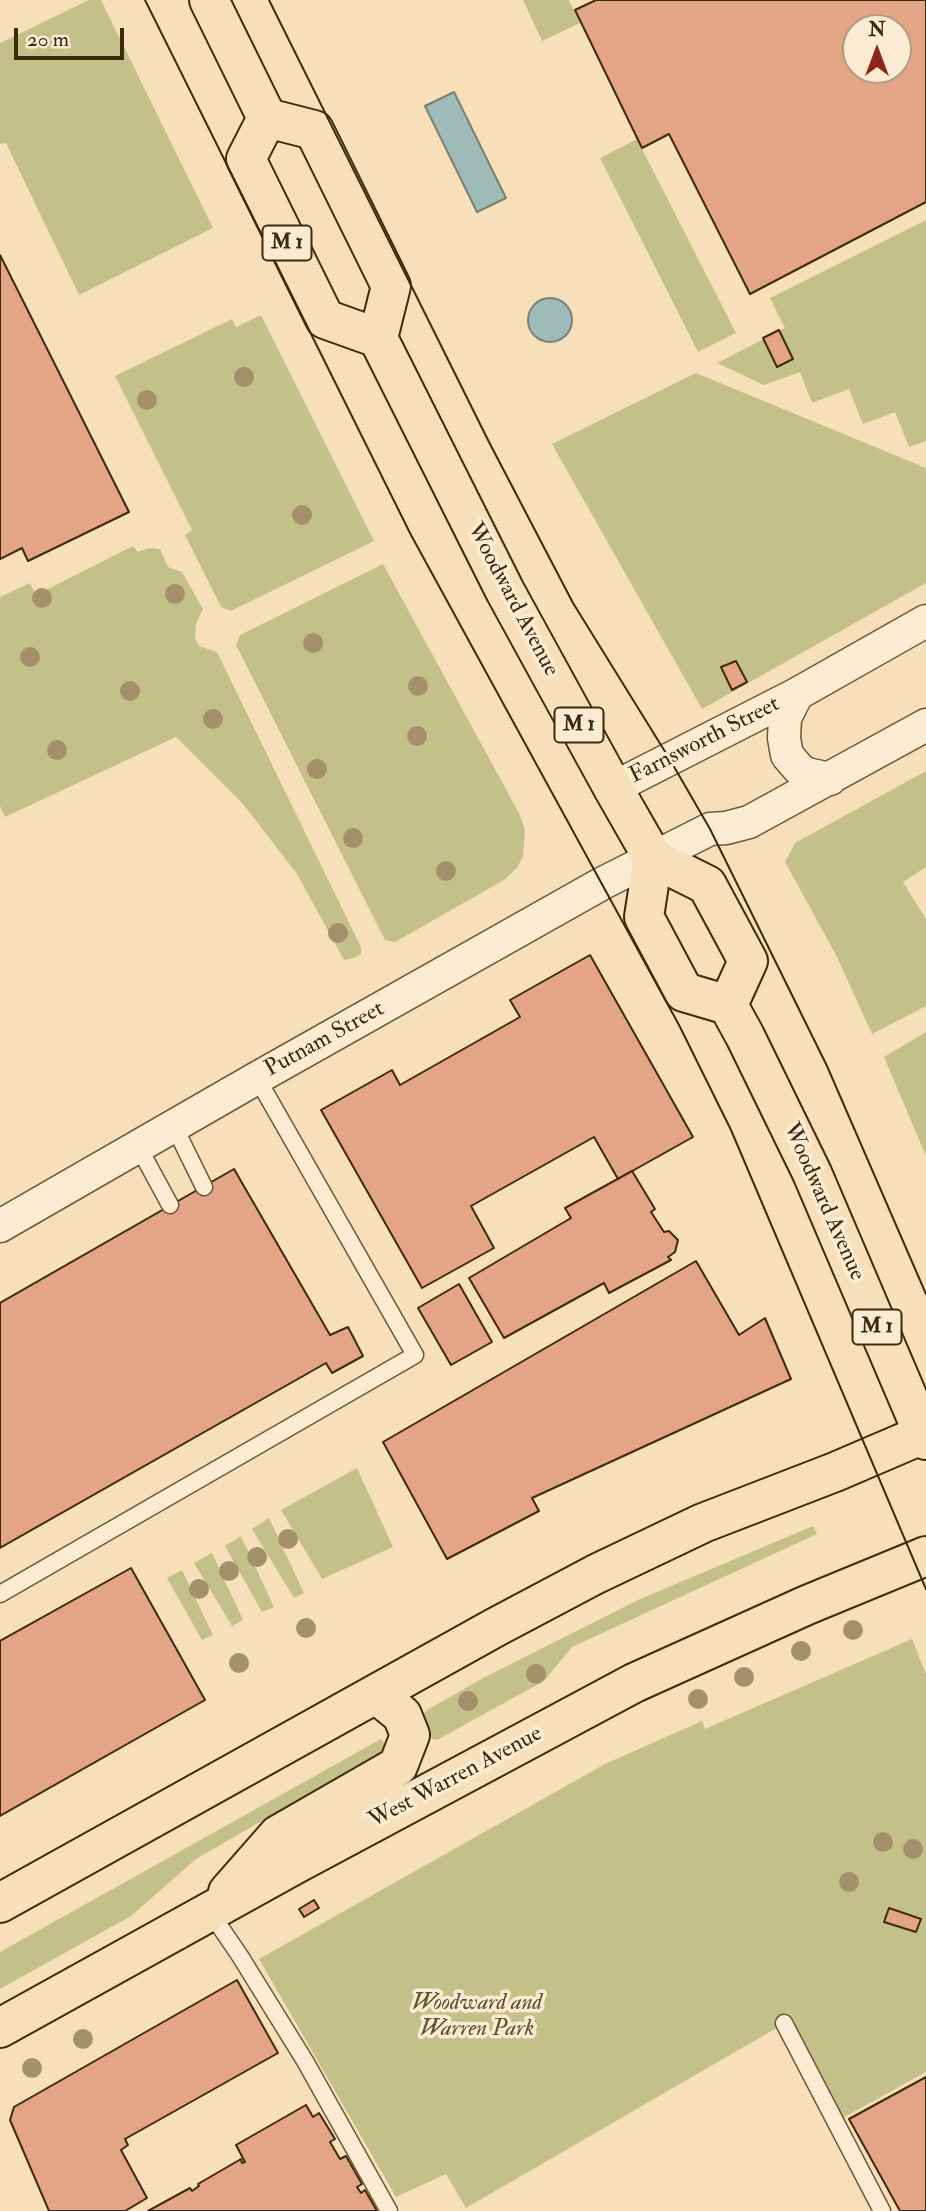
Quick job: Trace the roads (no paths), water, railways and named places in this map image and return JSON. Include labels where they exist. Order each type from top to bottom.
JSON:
[{"type":"main road","points":[[209,0],[267,118],[314,130],[349,198],[391,286],[378,338]]},
{"type":"main road","name":"M 1","points":[[267,118],[246,159],[325,319],[378,338]]},
{"type":"main road","name":"Woodward Avenue","points":[[378,338],[505,591],[653,858]]},
{"type":"main road","points":[[653,858],[708,885],[748,961],[728,1005],[684,992],[644,917],[653,858]]},
{"type":"main road","name":"Woodward Avenue","points":[[728,1005],[812,1173],[925,1435]]},
{"type":"main road","points":[[0,1903],[507,1621],[620,1563],[703,1523],[925,1435]]},
{"type":"main road","name":"West Warren Avenue","points":[[0,2028],[634,1683],[807,1605],[926,1556]]},
{"type":"main road","points":[[210,1912],[278,1835],[398,1766],[410,1735],[402,1715],[376,1694]]},
{"type":"street","name":"Farnsworth Street","points":[[613,788],[797,694],[926,621]]},
{"type":"street","name":"Farnsworth Street","points":[[797,694],[785,718],[787,755],[807,774],[830,779]]},
{"type":"street","points":[[653,858],[710,828],[726,828],[749,822],[926,725]]},
{"type":"street","name":"Putnam Street","points":[[0,1226],[257,1078],[653,858]]},
{"type":"lane","points":[[0,1594],[415,1355],[257,1078]]},
{"type":"lane","points":[[174,1126],[204,1186]]},
{"type":"lane","points":[[138,1146],[170,1205]]},
{"type":"lane","points":[[210,1912],[305,2061],[389,2211]]},
{"type":"lane","points":[[784,2023],[883,2211]]},
{"type":"water","points":[[454,92],[506,198],[477,212],[425,106]]},
{"type":"water","points":[[550,298],[565,305],[572,320],[565,335],[550,342],[535,335],[528,320],[535,305]]},
{"type":"tram line","points":[[145,0],[411,535],[679,1025],[731,1130],[926,1589]]},
{"type":"tram line","points":[[269,0],[489,442],[573,603],[710,829],[827,1066],[926,1294]]},
{"type":"park label","name":"Woodward and Warren Park","points":[[477,2017]]}]
